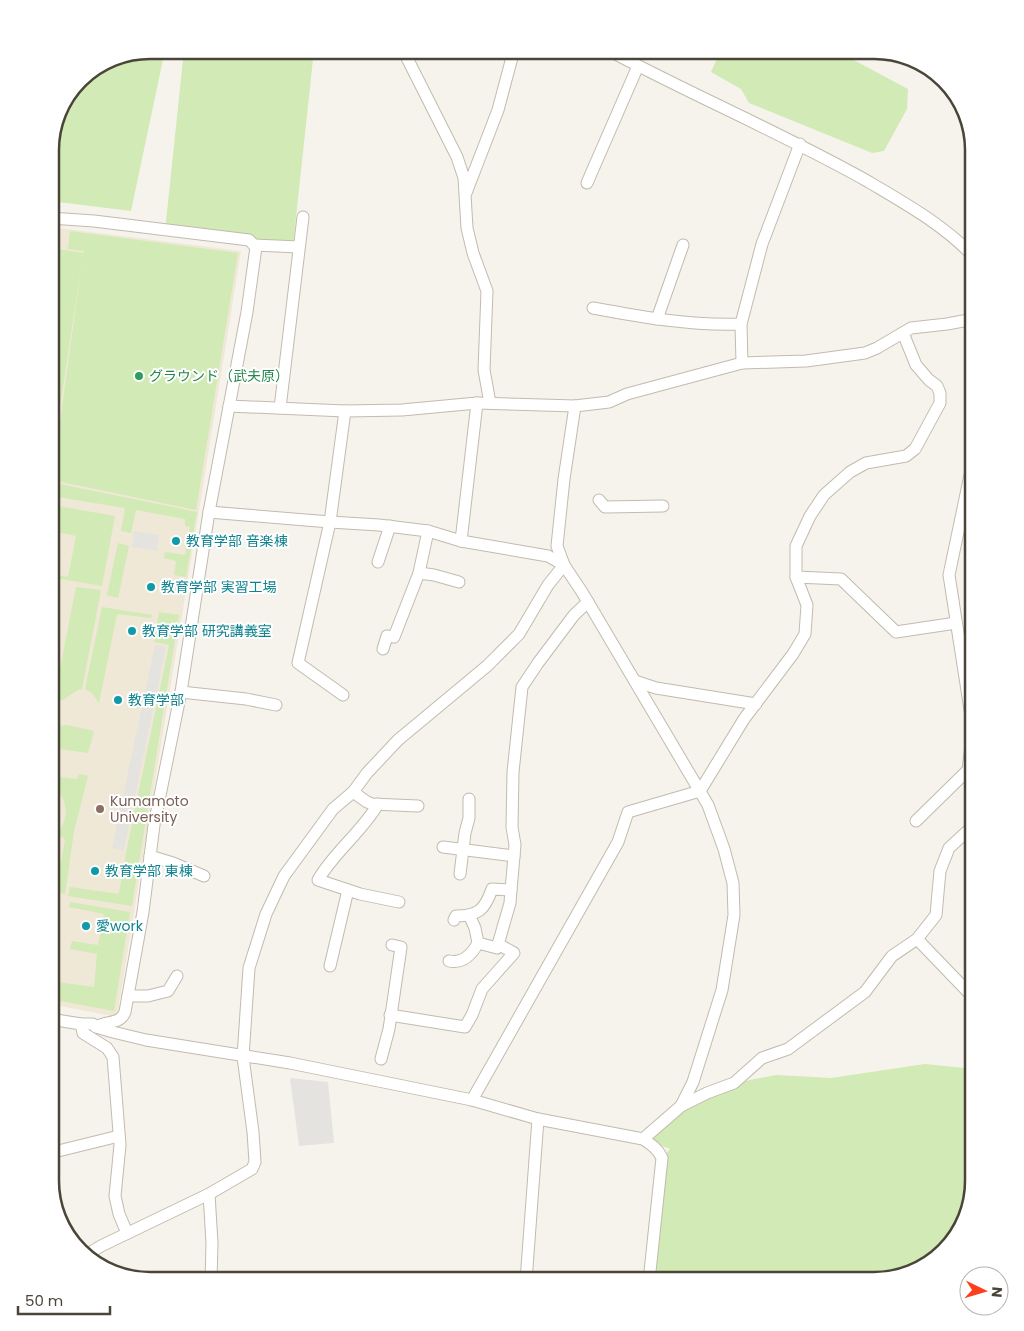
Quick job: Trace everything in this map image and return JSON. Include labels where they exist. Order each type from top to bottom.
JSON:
[{"type":"street","points":[[407,59],[457,157],[464,178],[469,236],[487,291],[484,370],[490,403]]},
{"type":"street","points":[[465,196],[498,110],[512,59]]},
{"type":"street","points":[[625,59],[800,144],[846,169],[947,231],[965,248]]},
{"type":"street","points":[[588,183],[638,66]]},
{"type":"street","points":[[742,363],[741,324],[762,244],[800,144]]},
{"type":"street","points":[[280,408],[303,218]]},
{"type":"street","points":[[59,219],[249,240],[256,247],[180,692],[154,825],[143,912],[128,996],[123,1018],[96,1026]]},
{"type":"street","points":[[254,245],[299,247]]},
{"type":"street","points":[[657,319],[683,245]]},
{"type":"street","points":[[593,308],[657,319],[712,325],[741,324]]},
{"type":"street","points":[[229,406],[345,411],[402,410],[477,403],[575,406],[609,402],[627,394],[742,363],[806,362],[865,353],[911,328],[965,321]]},
{"type":"street","points":[[472,1100],[618,842],[628,812],[700,791],[744,720],[794,654],[805,634],[807,604],[796,577],[796,546],[810,516],[824,495],[850,472],[866,463],[906,456],[915,449],[940,403],[940,393],[937,386],[916,365],[903,333]]},
{"type":"street","points":[[461,540],[477,403]]},
{"type":"street","points":[[575,406],[564,479],[557,546],[564,565],[588,602],[708,805],[724,849],[733,883],[734,915],[722,990],[693,1082],[681,1106]]},
{"type":"street","points":[[343,695],[298,663],[330,522],[345,411]]},
{"type":"street","points":[[965,499],[949,575],[965,679]]},
{"type":"street","points":[[599,500],[605,507],[663,506]]},
{"type":"street","points":[[210,512],[390,526],[428,531],[461,540],[548,556],[564,565]]},
{"type":"street","points":[[378,562],[390,526]]},
{"type":"street","points":[[383,649],[387,636],[394,637],[419,573],[428,531]]},
{"type":"street","points":[[92,1252],[209,1194],[252,1169],[255,1162],[253,1132],[243,1057],[249,968],[266,914],[284,876],[333,809],[353,792],[367,773],[398,740],[487,666],[519,634],[548,585],[564,565]]},
{"type":"street","points":[[419,573],[459,582]]},
{"type":"street","points":[[796,577],[841,579],[896,632],[956,623]]},
{"type":"street","points":[[478,943],[497,948],[510,903],[515,845],[512,827],[512,772],[522,687],[574,615],[588,602]]},
{"type":"street","points":[[635,681],[656,688],[756,704]]},
{"type":"street","points":[[180,692],[246,699],[276,705]]},
{"type":"street","points":[[916,821],[965,773]]},
{"type":"street","points":[[353,792],[367,802],[418,806]]},
{"type":"street","points":[[460,874],[470,811],[469,799]]},
{"type":"street","points":[[378,804],[371,816],[330,860],[318,880],[348,890],[400,902]]},
{"type":"street","points":[[643,1139],[681,1106],[706,1093],[734,1082],[762,1058],[788,1049],[865,992],[892,956],[917,939],[936,915],[940,871],[949,848],[965,833]]},
{"type":"street","points":[[443,847],[514,856]]},
{"type":"street","points":[[150,856],[204,876]]},
{"type":"street","points":[[454,920],[456,916],[469,915],[484,909],[492,889],[511,890]]},
{"type":"street","points":[[330,966],[348,890]]},
{"type":"street","points":[[449,961],[460,961],[466,958],[472,953],[478,943],[476,931],[469,915]]},
{"type":"street","points":[[917,939],[965,984]]},
{"type":"street","points":[[390,1014],[465,1027],[482,989],[514,953],[498,944]]},
{"type":"street","points":[[381,1059],[401,947],[392,945]]},
{"type":"street","points":[[128,996],[148,996],[168,992],[177,976]]},
{"type":"street","points":[[59,1020],[93,1024],[113,1032],[146,1040],[290,1063],[472,1100],[538,1119],[643,1139],[653,1145],[660,1152],[662,1158],[650,1272]]},
{"type":"street","points":[[81,1024],[83,1033],[107,1048],[113,1057],[120,1157],[115,1196],[119,1214],[127,1233]]},
{"type":"street","points":[[527,1272],[538,1119]]},
{"type":"street","points":[[59,1151],[119,1136]]},
{"type":"street","points":[[209,1194],[212,1244],[211,1272]]},
{"type":"shaded area","name":"Kumamoto University","points":[[59,228],[241,251],[117,1017],[59,1006]]},
{"type":"shaded area","points":[[134,531],[159,535],[157,551],[132,547]]},
{"type":"shaded area","points":[[155,645],[166,647],[124,850],[112,848]]},
{"type":"shaded area","points":[[290,1078],[328,1082],[334,1143],[299,1146]]},
{"type":"green space","points":[[163,59],[131,211],[59,202],[59,143],[62,126],[68,109],[77,94],[99,74],[109,68],[132,60]]},
{"type":"green space","points":[[183,59],[313,59],[293,245],[165,231]]},
{"type":"green space","points":[[717,59],[852,59],[908,89],[907,109],[884,151],[872,153],[749,103],[741,89],[711,72]]},
{"type":"green space","points":[[70,231],[238,253],[196,510],[59,481],[59,429],[83,255],[59,414],[59,249],[84,253],[84,251],[68,249]]},
{"type":"green space","points":[[59,484],[197,512],[186,577],[174,575],[176,561],[164,558],[165,552],[185,555],[190,527],[185,526],[185,519],[136,510],[131,533],[121,531],[125,508],[59,497]]},
{"type":"green space","points":[[59,506],[115,516],[102,586],[59,579],[59,575],[68,577],[76,536],[59,532]]},
{"type":"green space","points":[[118,543],[129,546],[118,598],[107,595]]},
{"type":"green space","points":[[76,587],[101,590],[82,689],[59,701],[59,674]]},
{"type":"green space","points":[[102,607],[152,615],[151,618],[117,614],[99,703],[92,693],[85,689]]},
{"type":"green space","points":[[159,612],[179,615],[132,906],[68,896],[70,887],[119,894],[169,645],[154,642]]},
{"type":"green space","points":[[67,725],[94,731],[88,753],[59,749],[60,726]]},
{"type":"green space","points":[[79,774],[88,776],[74,831],[65,894],[59,893],[59,872],[65,840],[63,837],[59,837],[59,831],[63,824],[66,810],[59,793],[59,777],[77,779]]},
{"type":"green space","points":[[70,902],[130,912],[114,1011],[59,1001],[59,982],[94,987],[97,954],[70,949],[72,941],[98,945],[104,914],[69,907]]},
{"type":"green space","points":[[925,1064],[965,1068],[964,1199],[956,1222],[943,1241],[934,1250],[915,1263],[892,1271],[650,1272],[662,1158],[670,1149],[643,1139],[681,1106],[734,1083],[776,1075],[831,1078]]},
{"type":"place","name":"グラウンド（武夫原）","points":[[139,376]]},
{"type":"place","name":"教育学部 音楽棟","points":[[176,541]]},
{"type":"place","name":"教育学部 実習工場","points":[[151,587]]},
{"type":"place","name":"教育学部 研究講義室","points":[[132,631]]},
{"type":"place","name":"教育学部","points":[[118,700]]},
{"type":"place","name":"Kumamoto University","points":[[100,809]]},
{"type":"place","name":"教育学部 東棟","points":[[95,871]]},
{"type":"place","name":"愛work","points":[[86,926]]}]
